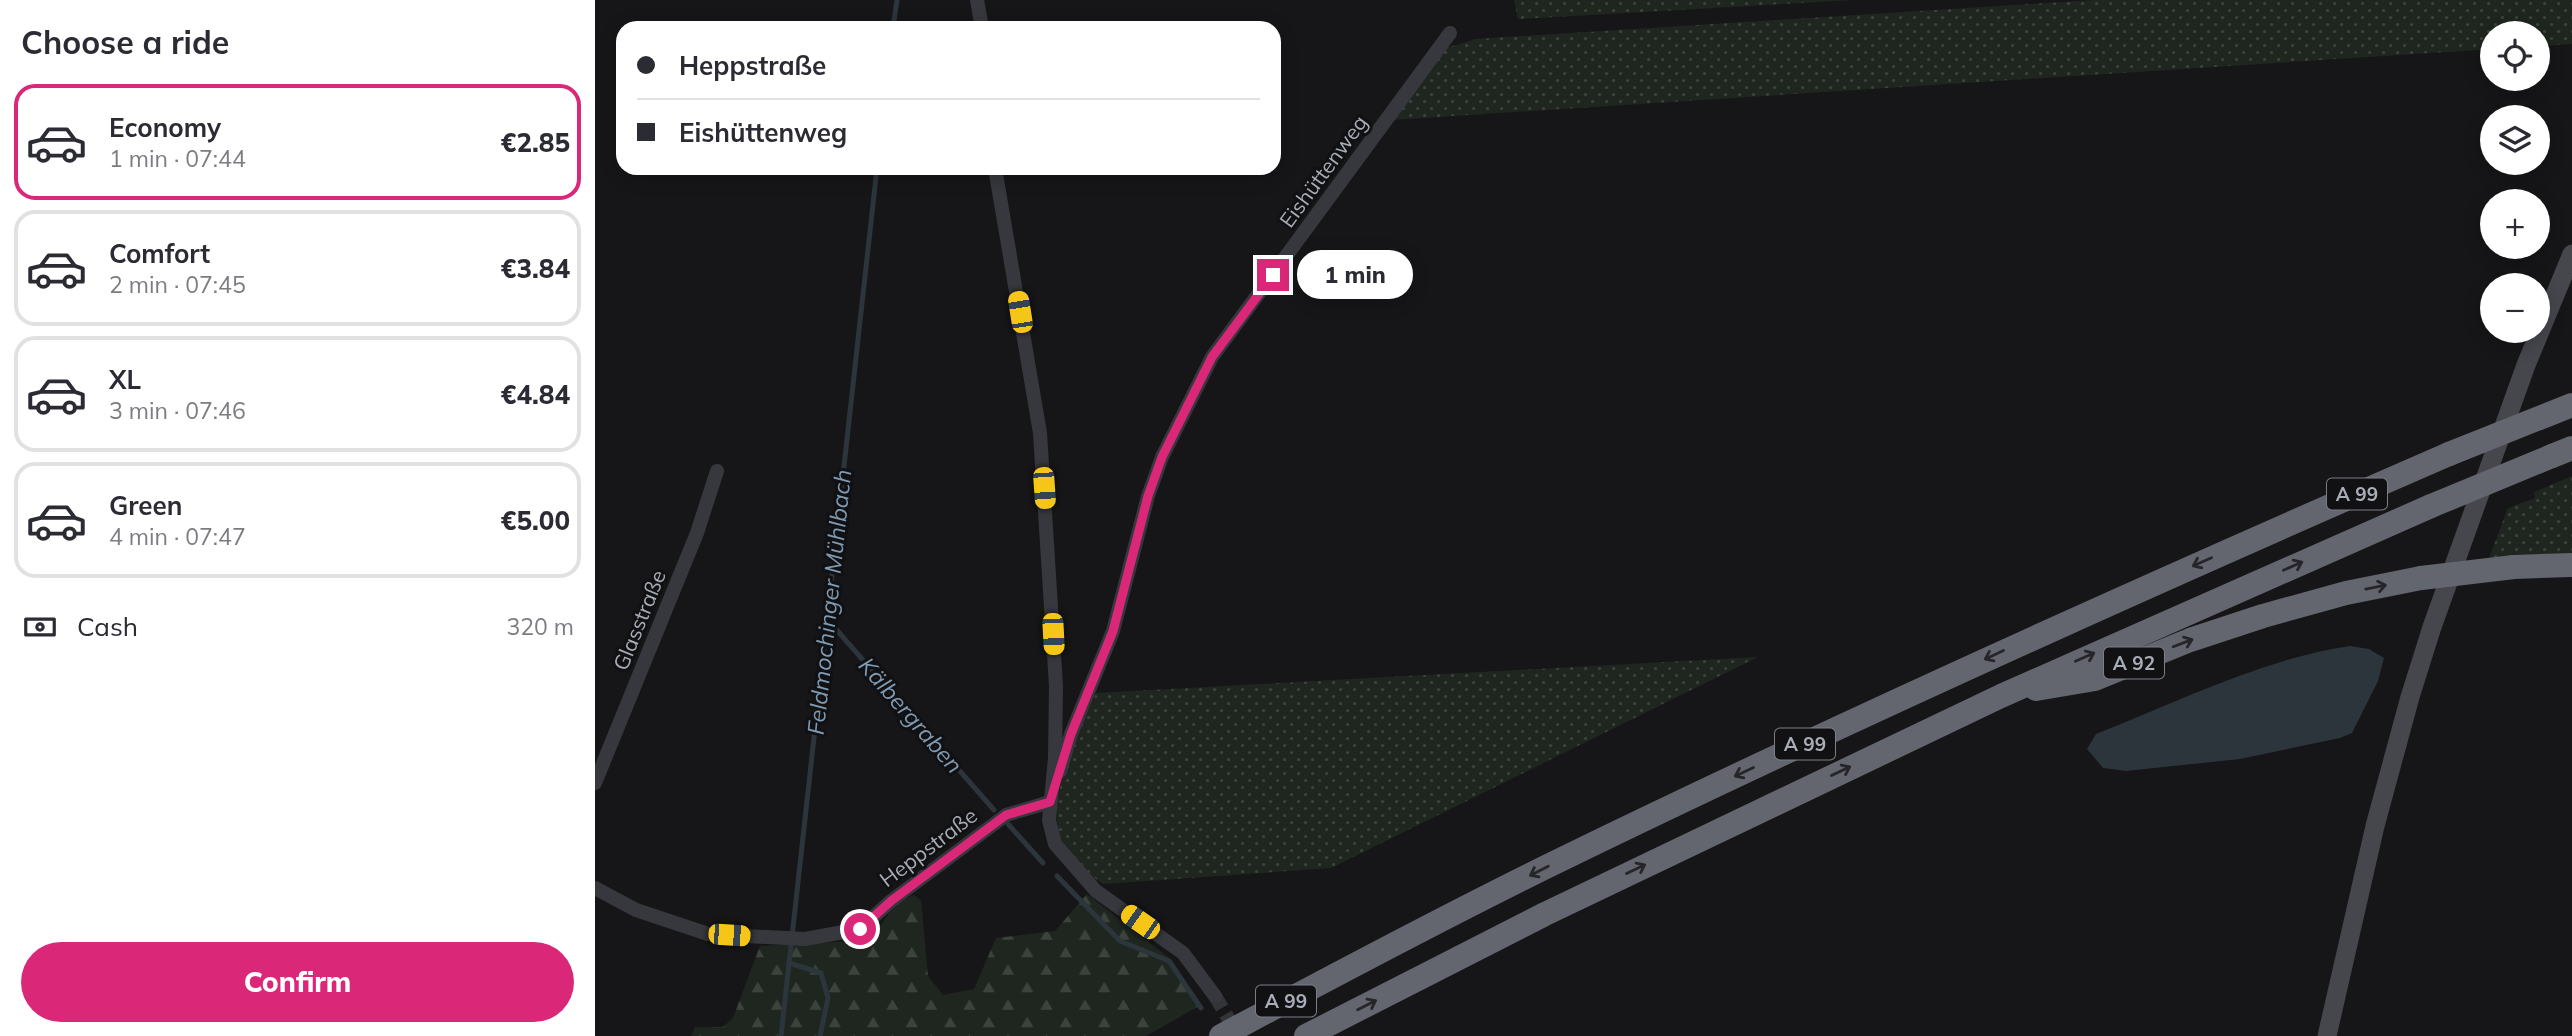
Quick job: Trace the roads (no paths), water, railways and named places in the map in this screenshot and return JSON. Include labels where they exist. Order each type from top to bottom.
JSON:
[{"type":"highway","name":"A 99","points":[[1221,1036],[1552,864],[1839,727],[2049,629],[2449,454],[2572,405]]},
{"type":"highway","name":"A 99","points":[[1306,1036],[1657,859],[2001,696],[2431,506],[2562,452]]},
{"type":"highway","name":"A 92","points":[[2001,696],[2095,679],[2190,640],[2346,593],[2421,578],[2514,567],[2572,565]]},
{"type":"main road","points":[[2327,1036],[2375,826],[2410,697],[2432,627],[2526,365],[2572,254]]},
{"type":"street","points":[[977,0],[981,21]]},
{"type":"street","name":"Eishüttenweg","points":[[1050,802],[1071,734],[1113,631],[1148,496],[1162,457],[1212,357],[1450,33]]},
{"type":"street","points":[[996,175],[1040,433],[1056,686],[1055,758],[1049,820],[1055,844],[1096,891],[1184,953],[1215,996]]},
{"type":"street","name":"Glasstraße","points":[[595,783],[697,533],[717,471]]},
{"type":"street","name":"Heppstraße","points":[[595,888],[636,910],[708,934],[805,939],[860,929],[891,901],[1006,815],[1050,802]]},
{"type":"waterway","name":"Feldmochinger Mühlbach","points":[[894,21],[897,0]]},
{"type":"waterway","name":"Feldmochinger Mühlbach","points":[[781,1036],[876,175]]},
{"type":"waterway","name":"Kälbergraben","points":[[828,620],[994,810]]},
{"type":"waterway","name":"Kälbergraben","points":[[1008,824],[1043,863]]},
{"type":"waterway","name":"Kälbergraben","points":[[1057,876],[1120,941],[1169,961],[1201,1008]]},
{"type":"waterway","points":[[789,963],[821,973],[828,998],[820,1036]]},
{"type":"tunnel","points":[[1215,996],[1238,1035]]}]
